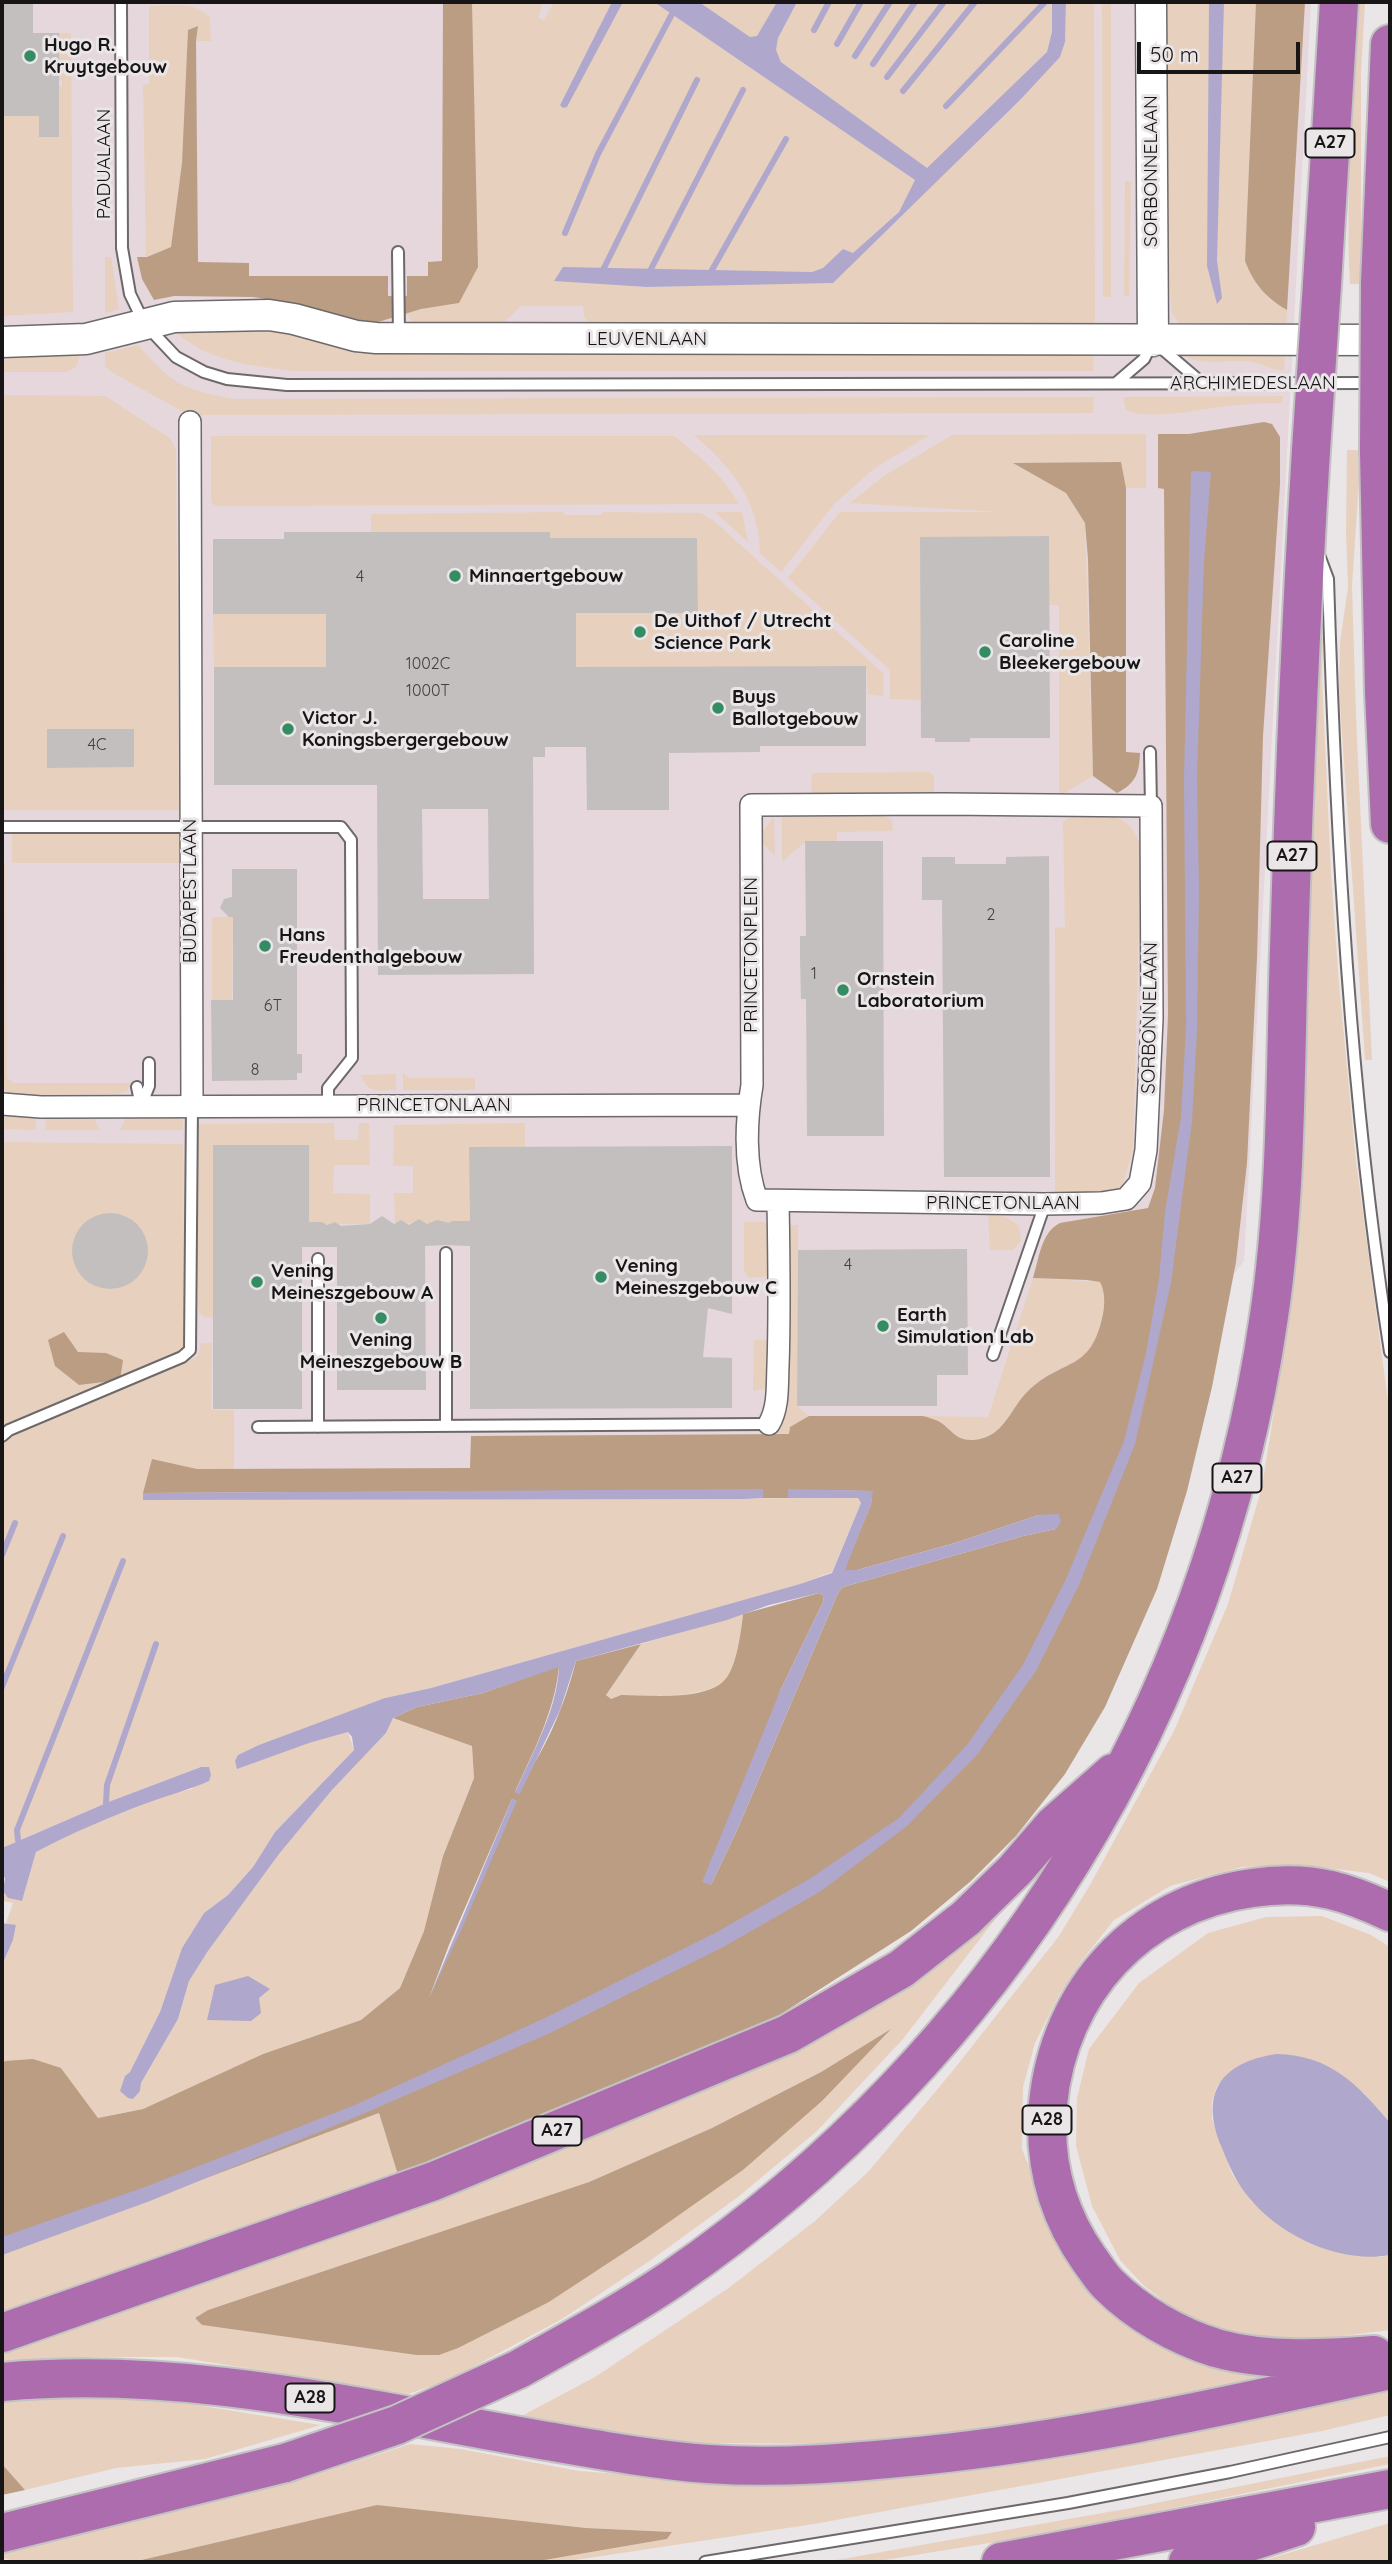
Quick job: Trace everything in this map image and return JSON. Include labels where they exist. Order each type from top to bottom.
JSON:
[{"type":"highway","name":"A27","points":[[2,2333],[434,2181],[788,2034],[901,1969],[965,1918],[1015,1870],[1054,1825],[1134,1754],[1186,1636],[1209,1575],[1232,1499],[1258,1388],[1270,1311],[1278,1237],[1285,1111],[1306,526],[1339,2]]},
{"type":"highway","points":[[1390,44],[1380,284],[1379,450],[1384,692],[1390,824]]},
{"type":"highway","points":[[2,2533],[285,2463],[397,2425],[519,2369],[607,2321],[709,2252],[813,2168],[880,2106],[956,2023],[1032,1925],[1072,1864],[1134,1754]]},
{"type":"highway","name":"A28","points":[[1390,1912],[1329,1889],[1295,1885],[1231,1891],[1199,1900],[1139,1932],[1111,1959],[1086,1990],[1063,2034],[1050,2082],[1047,2118],[1053,2189],[1079,2244],[1107,2283],[1140,2311],[1174,2331],[1217,2348],[1267,2356],[1344,2358],[1390,2355]]},
{"type":"highway","name":"A28","points":[[2,2382],[79,2378],[240,2388],[614,2453],[705,2464],[764,2466],[831,2465],[953,2453],[1060,2438],[1136,2425],[1390,2371]]},
{"type":"highway","points":[[1001,2562],[1390,2489]]},
{"type":"highway","points":[[1188,2562],[1390,2497]]},
{"type":"main road","name":"SORBONNELAAN","points":[[1151,2],[1153,341]]},
{"type":"main road","name":"LEUVENLAAN","points":[[2,342],[86,339],[174,317],[269,315],[356,336],[399,339],[1153,341]]},
{"type":"main road","points":[[1153,341],[1390,340]]},
{"type":"street","name":"BUDAPESTLAAN","points":[[190,422],[192,1105]]},
{"type":"street","name":"PRINCETONPLEIN","points":[[748,1105],[752,1085],[751,805],[1151,806]]},
{"type":"street","name":"SORBONNELAAN","points":[[1101,1203],[1126,1199],[1140,1183],[1146,1150],[1152,1019],[1151,806]]},
{"type":"street","name":"PRINCETONLAAN","points":[[2,1104],[41,1107],[139,1097],[192,1105],[748,1105],[750,1181],[757,1200],[1101,1203]]},
{"type":"street","points":[[769,1424],[775,1414],[779,1342],[778,1201]]},
{"type":"lane","name":"PADUALAAN","points":[[121,2],[122,248],[130,294],[144,323]]},
{"type":"lane","points":[[398,252],[399,339]]},
{"type":"lane","points":[[144,323],[176,357],[204,372],[287,386],[1116,383],[1144,359],[1153,341],[1202,383]]},
{"type":"lane","name":"ARCHIMEDESLAAN","points":[[1116,383],[1390,383]]},
{"type":"lane","name":"A27","points":[[1306,526],[1328,579],[1336,782],[1357,1082],[1390,1352]]},
{"type":"lane","name":"SORBONNELAAN","points":[[1150,752],[1151,806]]},
{"type":"lane","points":[[2,827],[341,827],[351,840],[352,1058],[328,1088],[328,1105]]},
{"type":"lane","points":[[139,1097],[149,1086],[149,1063]]},
{"type":"lane","name":"BUDAPESTLAAN","points":[[2,1436],[9,1430],[182,1357],[190,1350],[192,1105]]},
{"type":"lane","points":[[993,1355],[1045,1204]]},
{"type":"lane","points":[[446,1253],[446,1426]]},
{"type":"lane","points":[[318,1259],[318,1427]]},
{"type":"lane","points":[[258,1427],[769,1424]]},
{"type":"lane","points":[[705,2562],[1068,2503],[1230,2472],[1390,2437]]},
{"type":"shaded area","name":"De Uithof / Utrecht Science Park","points":[[2,2],[1311,2],[1244,1261],[1075,1474],[2,1495]]},
{"type":"shaded area","points":[[443,2],[472,2],[478,267],[459,303],[421,309],[368,325],[290,303],[253,297],[174,296],[154,300],[142,279],[137,257],[147,257],[171,247],[182,163],[188,30],[198,26],[198,262],[249,263],[249,276],[388,276],[388,296],[407,296],[407,276],[428,276],[428,262],[442,261]]},
{"type":"shaded area","points":[[472,2],[543,2],[538,18],[544,20],[554,2],[612,2],[560,104],[567,107],[623,2],[654,2],[915,180],[899,212],[853,253],[843,249],[823,268],[812,272],[616,269],[554,280],[647,287],[833,282],[1020,100],[1060,57],[1065,42],[1066,2],[1094,2],[1095,327],[593,327],[584,317],[583,306],[521,306],[499,327],[415,328],[408,315],[385,320],[381,327],[368,325],[421,309],[459,303],[474,132]]},
{"type":"shaded area","points":[[612,2],[623,2],[567,107],[563,108],[560,105]]},
{"type":"shaded area","points":[[654,2],[699,2],[750,37],[757,36],[777,2],[797,2],[778,38],[776,50],[781,62],[927,168],[1047,52],[1052,32],[1052,2],[1066,2],[1065,42],[1060,57],[1020,100],[833,283],[647,287],[554,281],[563,267],[812,272],[823,268],[843,249],[853,253],[899,212],[915,180]]},
{"type":"shaded area","points":[[699,2],[777,2],[757,37],[750,37]]},
{"type":"shaded area","points":[[797,2],[1052,2],[1052,32],[1047,52],[927,169],[782,62],[776,50],[778,38]]},
{"type":"shaded area","points":[[1102,2],[1111,2],[1111,297],[1103,297]]},
{"type":"shaded area","points":[[1163,2],[1256,2],[1245,261],[1269,299],[1287,310],[1286,331],[1181,327],[1172,313],[1164,216]]},
{"type":"shaded area","points":[[1209,2],[1224,2],[1217,260],[1222,298],[1217,304],[1207,266]]},
{"type":"shaded area","points":[[1256,2],[1305,2],[1287,310],[1262,290],[1245,261]]},
{"type":"shaded area","points":[[1360,2],[1365,2],[1361,72],[1361,284],[1350,284],[1349,178]]},
{"type":"shaded area","points":[[182,5],[204,12],[210,18],[211,41],[196,41],[198,26],[188,30],[182,163],[171,247],[146,257],[143,85],[149,84],[149,6]]},
{"type":"shaded area","points":[[59,33],[71,33],[73,312],[2,316],[2,116],[59,115],[59,86],[62,86],[62,80],[59,80]]},
{"type":"shaded area","points":[[1125,181],[1131,181],[1129,296],[1124,296]]},
{"type":"shaded area","points":[[105,257],[111,257],[119,309],[105,313]]},
{"type":"shaded area","points":[[272,329],[383,353],[1094,351],[1093,371],[294,371],[232,361],[203,350],[177,333]]},
{"type":"shaded area","points":[[138,345],[161,369],[180,383],[202,392],[234,399],[1094,397],[1093,413],[189,415],[105,366],[105,353]]},
{"type":"shaded area","points":[[1285,351],[1284,370],[1243,361],[1197,361],[1181,353]]},
{"type":"shaded area","points":[[80,355],[76,367],[66,372],[2,372],[3,362],[13,356]]},
{"type":"shaded area","points":[[2,395],[105,396],[170,438],[176,449],[179,810],[2,810]]},
{"type":"shaded area","points":[[1283,396],[1282,403],[1235,405],[1162,414],[1126,410],[1123,397]]},
{"type":"shaded area","points":[[1264,422],[1272,424],[1280,437],[1280,484],[1263,736],[1257,958],[1247,1163],[1236,1262],[1212,1387],[1187,1491],[1157,1589],[1105,1707],[1065,1774],[1016,1836],[971,1881],[911,1931],[778,2016],[511,2130],[398,2175],[379,2113],[2,2255],[2,2064],[5,2061],[33,2059],[61,2068],[98,2118],[143,2109],[263,2054],[361,2020],[400,1988],[424,1931],[443,1856],[474,1778],[472,1746],[393,1718],[417,1707],[483,1693],[559,1666],[548,1715],[515,1792],[552,1730],[576,1661],[641,1644],[606,1695],[611,1699],[621,1695],[693,1694],[719,1685],[727,1677],[738,1647],[743,1614],[819,1593],[824,1596],[823,1602],[781,1689],[711,1885],[838,1593],[843,1587],[1056,1529],[1039,1515],[955,1543],[857,1570],[844,1570],[871,1504],[872,1491],[788,1490],[788,1498],[763,1498],[763,1490],[143,1493],[152,1459],[197,1469],[470,1468],[471,1436],[789,1434],[790,1427],[809,1416],[923,1416],[938,1421],[960,1438],[980,1439],[996,1432],[1022,1397],[1041,1380],[1083,1355],[1098,1333],[1103,1314],[1104,1298],[1100,1282],[1033,1278],[1045,1239],[1054,1227],[1060,1223],[1148,1208],[1155,1188],[1164,1110],[1168,1015],[1164,489],[1158,488],[1158,434],[1189,434]],"holes":[[[512,1799],[516,1801],[429,1998]]]},
{"type":"shaded area","points":[[1146,434],[1146,488],[1126,488],[1121,462],[1014,464],[1066,493],[1085,523],[1093,776],[1061,795],[1059,605],[1049,605],[921,700],[890,699],[890,670],[788,578],[840,512],[1000,512],[850,503],[884,476],[952,435]]},
{"type":"shaded area","points":[[694,435],[930,435],[876,467],[834,504],[781,572],[760,553],[755,517],[741,486],[720,460]]},
{"type":"shaded area","points":[[211,436],[674,436],[710,467],[739,504],[216,506],[211,502]]},
{"type":"shaded area","points":[[1347,450],[1358,450],[1359,482],[1352,586],[1372,1060],[1365,1060],[1339,691],[1340,642],[1348,588]]},
{"type":"shaded area","points":[[1121,462],[1126,488],[1126,752],[1140,753],[1135,777],[1117,793],[1093,776],[1085,523],[1066,493],[1013,463]]},
{"type":"shaded area","points":[[1191,471],[1211,472],[1204,561],[1197,778],[1197,1031],[1192,1121],[1171,1283],[1135,1444],[1079,1585],[1036,1671],[977,1755],[907,1826],[821,1891],[725,1946],[550,2033],[358,2116],[150,2201],[2,2255],[2,2237],[145,2187],[355,2105],[545,2018],[717,1932],[811,1878],[899,1818],[967,1745],[1024,1663],[1066,1579],[1124,1441],[1146,1353],[1159,1279],[1165,1212],[1181,1117],[1186,1027],[1184,778]]},
{"type":"shaded area","points":[[562,512],[565,515],[601,515],[604,512],[701,513],[715,522],[884,674],[883,696],[868,694],[866,667],[576,667],[576,613],[698,612],[697,538],[550,538],[549,532],[371,532],[371,514]]},
{"type":"shaded area","points":[[715,512],[742,512],[748,542]]},
{"type":"shaded area","points":[[213,614],[328,614],[326,667],[214,667]]},
{"type":"shaded area","points":[[1318,637],[1323,637],[1322,680],[1339,984],[1356,1161],[1390,1416],[1390,1882],[1369,1873],[1303,1865],[1242,1867],[1170,1886],[1114,1920],[1080,1963],[1059,1995],[1035,2043],[1023,2087],[1022,2149],[1046,2209],[1082,2268],[1281,2371],[1213,2389],[1031,2425],[856,2444],[647,2440],[514,2420],[595,2377],[730,2287],[815,2221],[868,2172],[951,2073],[1059,1936],[1174,1731],[1228,1604],[1262,1487],[1291,1296],[1301,1169]]},
{"type":"shaded area","points":[[929,772],[934,776],[934,795],[811,795],[812,773]]},
{"type":"shaded area","points":[[1073,815],[1115,817],[1130,826],[1141,847],[1133,1150],[1122,1187],[1110,1192],[1055,1192],[1055,928],[1065,927],[1063,822]]},
{"type":"shaded area","points":[[885,816],[892,820],[893,831],[837,832],[837,841],[806,841],[782,862],[782,817]]},
{"type":"shaded area","points":[[774,817],[775,856],[761,841],[761,833]]},
{"type":"shaded area","points":[[12,833],[179,833],[179,863],[12,863]]},
{"type":"shaded area","points":[[2,863],[5,863],[7,1078],[14,1083],[131,1083],[127,1091],[120,1094],[14,1095],[3,1088]]},
{"type":"shaded area","points":[[212,917],[233,917],[232,1000],[212,1000]]},
{"type":"shaded area","points":[[403,1073],[409,1078],[475,1078],[475,1090],[403,1090]]},
{"type":"shaded area","points":[[396,1074],[396,1090],[370,1089],[361,1075]]},
{"type":"shaded area","points":[[2,1117],[36,1117],[36,1130],[2,1129]]},
{"type":"shaded area","points":[[94,1117],[100,1130],[45,1130],[46,1118]]},
{"type":"shaded area","points":[[127,1117],[177,1117],[183,1120],[183,1130],[120,1130]]},
{"type":"shaded area","points":[[334,1123],[335,1140],[358,1140],[359,1123],[369,1123],[370,1165],[334,1165],[333,1193],[370,1194],[370,1224],[309,1224],[308,1145],[213,1145],[213,1318],[205,1317],[199,1312],[198,1306],[198,1124]]},
{"type":"shaded area","points":[[525,1123],[525,1147],[470,1147],[470,1224],[395,1223],[394,1193],[413,1193],[413,1166],[393,1166],[394,1125]]},
{"type":"shaded area","points":[[2,1142],[183,1144],[185,1363],[198,1356],[201,1343],[212,1343],[211,1410],[234,1410],[234,1469],[197,1469],[152,1459],[143,1500],[858,1498],[861,1503],[832,1572],[800,1584],[431,1688],[385,1698],[309,1743],[348,1732],[354,1750],[275,1832],[253,1867],[228,1895],[204,1913],[182,1948],[160,2012],[130,2072],[125,2076],[140,2091],[141,2083],[178,2019],[189,1981],[208,1951],[279,1854],[332,1790],[386,1733],[393,1718],[472,1746],[474,1778],[443,1856],[424,1931],[400,1988],[361,2020],[263,2054],[143,2109],[98,2118],[61,2068],[5,2061],[2,2064],[2,1965],[16,1926],[6,1923],[13,1903],[2,1901],[3,1891],[8,1898],[22,1901],[36,1852],[112,1815],[192,1789],[201,1767],[111,1801],[2,1848]]},
{"type":"shaded area","points":[[988,1214],[1006,1217],[1019,1226],[1021,1241],[1013,1250],[990,1250]]},
{"type":"shaded area","points":[[744,1222],[764,1222],[768,1225],[771,1276],[749,1278],[744,1271]]},
{"type":"shaded area","points":[[790,1225],[798,1225],[797,1406],[809,1416],[790,1427],[789,1434],[777,1434],[788,1408]]},
{"type":"shaded area","points":[[1033,1278],[1100,1282],[1104,1295],[1103,1314],[1091,1347],[1073,1363],[1051,1374],[1028,1391],[1002,1426],[989,1436],[972,1440],[960,1438],[938,1421],[923,1416],[988,1417]]},
{"type":"shaded area","points":[[64,1332],[78,1352],[106,1353],[123,1360],[120,1380],[79,1385],[55,1366],[48,1340]]},
{"type":"shaded area","points":[[754,1340],[765,1340],[769,1344],[768,1388],[753,1391]]},
{"type":"shaded area","points":[[763,1489],[763,1498],[743,1499],[143,1500],[143,1493]]},
{"type":"shaded area","points":[[788,1489],[873,1491],[871,1504],[845,1570],[857,1570],[955,1543],[1039,1515],[1059,1514],[1061,1522],[1056,1529],[843,1587],[838,1593],[711,1885],[702,1882],[781,1689],[823,1602],[824,1596],[819,1593],[576,1661],[560,1710],[520,1794],[515,1793],[549,1716],[559,1667],[483,1693],[417,1707],[393,1718],[386,1733],[332,1790],[279,1854],[208,1951],[189,1981],[178,2019],[141,2083],[140,2091],[133,2099],[120,2091],[125,2076],[130,2072],[160,2012],[182,1948],[204,1913],[228,1895],[253,1867],[275,1832],[354,1750],[352,1737],[348,1732],[237,1769],[235,1761],[238,1755],[385,1698],[431,1688],[832,1573],[861,1503],[858,1498],[788,1498]]},
{"type":"shaded area","points":[[743,1614],[733,1663],[727,1677],[719,1685],[678,1695],[621,1695],[611,1699],[606,1695],[641,1644]]},
{"type":"shaded area","points":[[201,1767],[209,1767],[209,1781],[119,1814],[36,1852],[22,1901],[8,1898],[3,1891],[5,1878],[2,1874],[2,1848],[111,1801]]},
{"type":"shaded area","points":[[512,1799],[517,1801],[429,1998]]},
{"type":"shaded area","points":[[1023,1883],[903,2039],[817,2131],[738,2197],[651,2260],[562,2319],[447,2381],[408,2394],[177,2357],[96,2357],[2,2363],[2,2344],[692,2087]],"holes":[[[888,2031],[743,2170],[549,2302],[416,2355],[202,2325],[195,2318],[208,2310],[589,2182],[712,2128],[821,2072]]]},
{"type":"shaded area","points":[[1322,1916],[1371,1935],[1390,1947],[1390,2123],[1363,2092],[1229,2072],[1217,2086],[1212,2102],[1212,2119],[1232,2174],[1251,2201],[1299,2238],[1380,2257],[1390,2255],[1390,2330],[1312,2340],[1266,2340],[1196,2325],[1144,2286],[1120,2260],[1092,2206],[1076,2146],[1077,2098],[1089,2049],[1139,1983],[1208,1933],[1266,1917]]},
{"type":"shaded area","points":[[2,1923],[16,1925],[13,1940],[2,1965]]},
{"type":"shaded area","points":[[248,1976],[270,1989],[259,1998],[261,2013],[251,2021],[207,2020],[215,1985]]},
{"type":"shaded area","points":[[891,2029],[822,2101],[743,2170],[549,2302],[458,2348],[439,2355],[416,2355],[202,2325],[195,2318],[208,2310],[589,2182],[712,2128],[821,2072]]},
{"type":"shaded area","points":[[1277,2054],[1312,2060],[1341,2074],[1366,2096],[1390,2123],[1390,2255],[1352,2255],[1314,2245],[1295,2236],[1263,2213],[1237,2181],[1215,2129],[1214,2097],[1219,2084],[1228,2073],[1241,2064]]},
{"type":"shaded area","points":[[379,2113],[398,2175],[2,2317],[2,2255]]},
{"type":"shaded area","points":[[1390,2385],[1390,2415],[1322,2431],[814,2524],[562,2562],[533,2562],[667,2539],[672,2532],[586,2528],[495,2519],[250,2536],[133,2562],[19,2562],[2,2558],[2,2553],[312,2476],[410,2444],[460,2449],[579,2471],[634,2475]]},
{"type":"shaded area","points":[[77,2395],[190,2404],[321,2425],[205,2459],[116,2468],[25,2490],[2,2464],[2,2399]]},
{"type":"shaded area","points":[[1390,2456],[1390,2464],[1039,2535],[872,2562],[825,2562],[1131,2508]]},
{"type":"shaded area","points":[[2,2464],[25,2490],[2,2495]]},
{"type":"shaded area","points":[[377,2505],[586,2528],[672,2532],[667,2539],[533,2562],[133,2562]]},
{"type":"shaded area","points":[[1390,2523],[1390,2562],[1261,2561]]},
{"type":"building","name":"Hugo R. Kruytgebouw","points":[[2,2],[33,2],[33,33],[59,33],[59,137],[39,137],[39,116],[2,116]]},
{"type":"building","points":[[284,532],[550,532],[550,538],[697,538],[698,613],[576,613],[576,667],[866,666],[866,746],[760,746],[760,752],[669,753],[669,810],[587,810],[586,747],[545,747],[545,757],[533,757],[534,974],[378,975],[377,785],[214,785],[214,667],[326,667],[326,614],[213,614],[213,539],[284,539]],"holes":[[[422,809],[488,809],[489,899],[423,899]]]},
{"type":"building","name":"Caroline Bleekergebouw","points":[[1049,536],[1050,738],[970,738],[970,742],[935,742],[935,738],[921,738],[920,537]]},
{"type":"building","points":[[47,729],[134,729],[134,767],[47,768]]},
{"type":"building","name":"Ornstein Laboratorium","points":[[805,841],[883,841],[884,1136],[807,1136],[806,999],[801,999],[800,959],[800,936],[806,936]]},
{"type":"building","points":[[1049,856],[1050,1177],[944,1177],[942,900],[922,900],[922,857],[955,857],[955,864],[1006,864],[1006,857]]},
{"type":"building","name":"Hans Freudenthalgebouw","points":[[232,869],[297,869],[297,1054],[302,1054],[302,1073],[297,1073],[297,1080],[212,1081],[211,1000],[233,1000],[233,917],[229,917],[220,908],[224,899],[232,897]]},
{"type":"building","name":"Vening Meineszgebouw C","points":[[213,1145],[309,1145],[309,1222],[322,1222],[327,1225],[335,1222],[341,1226],[370,1224],[382,1216],[394,1224],[401,1220],[409,1225],[419,1219],[427,1224],[437,1220],[449,1223],[470,1221],[469,1147],[732,1146],[732,1314],[708,1308],[703,1357],[732,1358],[732,1408],[470,1409],[470,1246],[445,1245],[425,1246],[426,1390],[337,1390],[337,1247],[302,1247],[302,1409],[213,1409]]},
{"type":"building","points":[[110,1213],[124,1216],[137,1224],[145,1237],[148,1251],[145,1265],[137,1278],[124,1286],[110,1289],[96,1286],[83,1278],[75,1265],[72,1251],[75,1237],[83,1224],[96,1216]]},
{"type":"building","name":"Earth Simulation Lab","points":[[967,1249],[968,1375],[937,1375],[937,1406],[797,1406],[798,1250]]},
{"type":"waterway","points":[[814,30],[829,2]]},
{"type":"waterway","points":[[837,44],[861,2]]},
{"type":"waterway","points":[[855,56],[890,2]]},
{"type":"waterway","points":[[873,64],[915,2]]},
{"type":"waterway","points":[[887,77],[944,2]]},
{"type":"waterway","points":[[903,91],[975,2]]},
{"type":"waterway","points":[[946,106],[1045,2]]},
{"type":"waterway","points":[[565,233],[598,154],[672,14]]},
{"type":"waterway","points":[[604,268],[697,80]]},
{"type":"waterway","points":[[651,269],[743,90]]},
{"type":"waterway","points":[[712,270],[786,139]]},
{"type":"waterway","points":[[2,1555],[15,1523]]},
{"type":"waterway","points":[[2,1687],[63,1536]]},
{"type":"waterway","points":[[18,1840],[17,1830],[123,1561]]},
{"type":"waterway","points":[[106,1803],[107,1785],[156,1644]]},
{"type":"place","name":"Hugo R. Kruytgebouw","points":[[30,56]]},
{"type":"place","name":"Minnaertgebouw","points":[[455,576]]},
{"type":"place","name":"De Uithof / Utrecht Science Park","points":[[640,632]]},
{"type":"place","name":"Caroline Bleekergebouw","points":[[985,652]]},
{"type":"place","name":"Buys Ballotgebouw","points":[[718,708]]},
{"type":"place","name":"Victor J. Koningsbergergebouw","points":[[288,729]]},
{"type":"place","name":"Hans Freudenthalgebouw","points":[[265,946]]},
{"type":"place","name":"Ornstein Laboratorium","points":[[843,990]]},
{"type":"place","name":"Vening Meineszgebouw C","points":[[601,1277]]},
{"type":"place","name":"Vening Meineszgebouw A","points":[[257,1282]]},
{"type":"place","name":"Vening Meineszgebouw B","points":[[381,1318]]},
{"type":"place","name":"Earth Simulation Lab","points":[[883,1326]]}]
